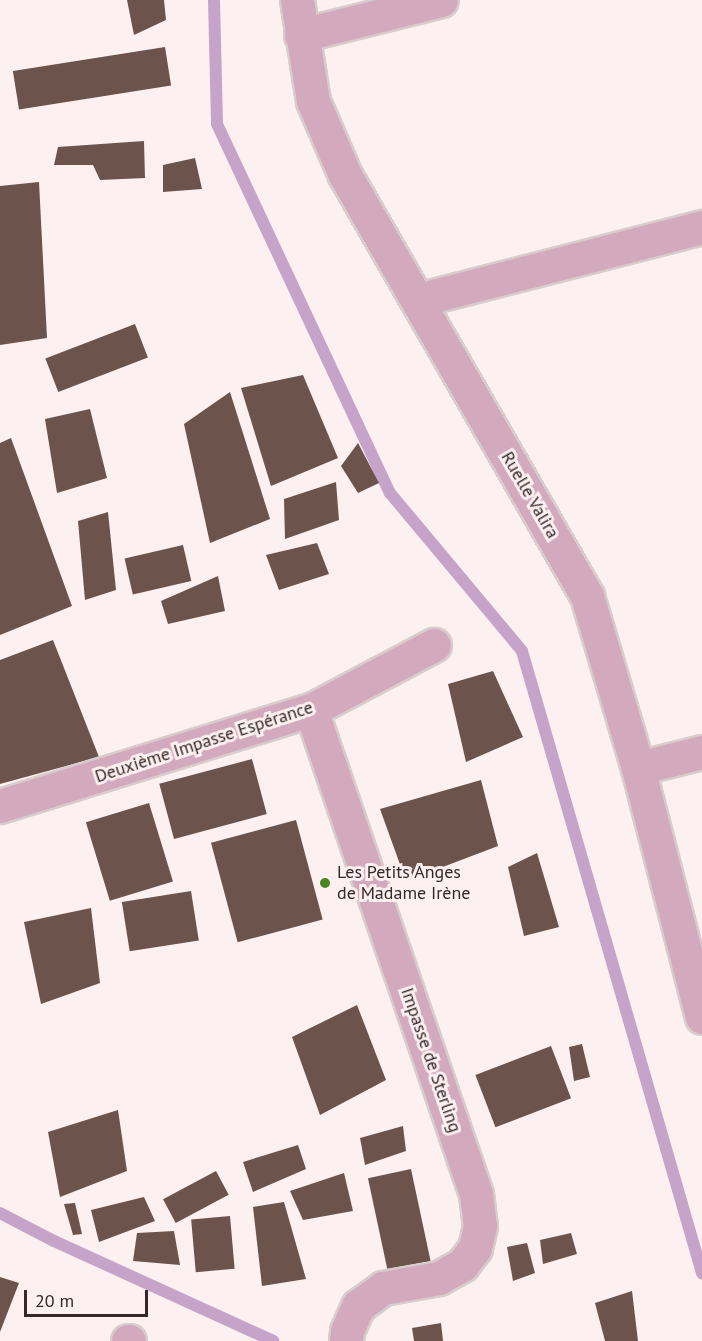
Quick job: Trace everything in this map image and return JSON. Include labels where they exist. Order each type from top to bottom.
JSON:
[{"type":"street","name":"Ruelle Valira","points":[[297,0],[301,35],[314,101],[345,174],[587,596],[638,768],[702,1017]]},
{"type":"street","points":[[301,35],[441,0]]},
{"type":"street","points":[[418,300],[702,227]]},
{"type":"street","name":"Deuxième Impasse Espérance","points":[[0,806],[311,710],[434,645]]},
{"type":"street","name":"Impasse de Sterling","points":[[311,710],[476,1194],[480,1226],[475,1248],[462,1265],[439,1278],[383,1288],[358,1306],[347,1331],[346,1341]]},
{"type":"street","points":[[638,768],[702,752]]},
{"type":"building","points":[[127,0],[164,0],[166,20],[134,35]]},
{"type":"building","points":[[165,47],[171,86],[19,110],[13,71]]},
{"type":"building","points":[[144,141],[145,178],[100,180],[93,165],[54,165],[58,147]]},
{"type":"building","points":[[195,158],[202,189],[163,192],[163,165]]},
{"type":"building","points":[[39,182],[47,338],[0,345],[0,186]]},
{"type":"building","points":[[135,324],[148,358],[58,392],[45,358]]},
{"type":"building","points":[[303,375],[338,458],[271,486],[241,388]]},
{"type":"building","points":[[230,392],[270,519],[210,543],[184,424]]},
{"type":"building","points":[[90,409],[107,478],[57,493],[45,419]]},
{"type":"building","points":[[11,438],[72,606],[0,635],[0,443]]},
{"type":"building","points":[[358,443],[379,483],[358,493],[341,466]]},
{"type":"building","points":[[336,482],[339,520],[285,539],[284,499]]},
{"type":"building","points":[[108,512],[116,590],[85,600],[78,521]]},
{"type":"building","points":[[317,543],[329,574],[279,590],[266,555]]},
{"type":"building","points":[[183,545],[191,581],[133,595],[125,558]]},
{"type":"building","points":[[218,576],[225,611],[168,624],[161,601]]},
{"type":"building","points":[[53,640],[99,757],[0,784],[0,660]]},
{"type":"building","points":[[493,671],[523,737],[466,762],[448,684]]},
{"type":"building","points":[[252,759],[267,814],[174,839],[159,784]]},
{"type":"building","points":[[481,780],[498,846],[406,881],[380,809]]},
{"type":"building","points":[[149,803],[173,881],[110,901],[86,822]]},
{"type":"building","points":[[296,820],[323,919],[238,942],[211,843]]},
{"type":"building","points":[[537,853],[559,927],[524,936],[508,867]]},
{"type":"building","points":[[191,891],[199,940],[130,951],[122,902]]},
{"type":"building","points":[[91,908],[100,983],[41,1004],[24,922]]},
{"type":"building","points":[[357,1005],[386,1080],[320,1115],[292,1037]]},
{"type":"building","points":[[582,1044],[590,1077],[574,1081],[569,1047]]},
{"type":"building","points":[[551,1046],[571,1098],[495,1127],[475,1075]]},
{"type":"building","points":[[118,1110],[127,1171],[60,1197],[48,1132]]},
{"type":"building","points":[[403,1126],[406,1151],[365,1165],[360,1138]]},
{"type":"building","points":[[298,1145],[306,1169],[253,1192],[243,1162]]},
{"type":"building","points":[[411,1169],[434,1277],[391,1286],[368,1178]]},
{"type":"building","points":[[216,1171],[229,1195],[176,1223],[163,1199]]},
{"type":"building","points":[[344,1173],[353,1211],[303,1220],[290,1191]]},
{"type":"building","points":[[144,1197],[155,1221],[99,1242],[91,1210]]},
{"type":"building","points":[[284,1202],[306,1279],[262,1286],[253,1207]]},
{"type":"building","points":[[75,1203],[82,1234],[73,1235],[64,1204]]},
{"type":"building","points":[[230,1216],[235,1269],[196,1272],[191,1219]]},
{"type":"building","points":[[174,1231],[180,1265],[133,1261],[137,1233]]},
{"type":"building","points":[[571,1233],[577,1254],[543,1264],[540,1240]]},
{"type":"building","points":[[527,1243],[535,1273],[513,1281],[507,1247]]},
{"type":"building","points":[[0,1277],[19,1283],[0,1332]]},
{"type":"building","points":[[632,1291],[638,1341],[605,1341],[595,1303]]},
{"type":"building","points":[[441,1323],[443,1341],[414,1341],[412,1328]]},
{"type":"waterway","points":[[214,0],[217,124],[390,493],[522,651],[702,1273]]},
{"type":"waterway","points":[[0,1213],[54,1241],[273,1341]]},
{"type":"place","name":"Les Petits Anges de Madame Irène","points":[[325,883]]}]
